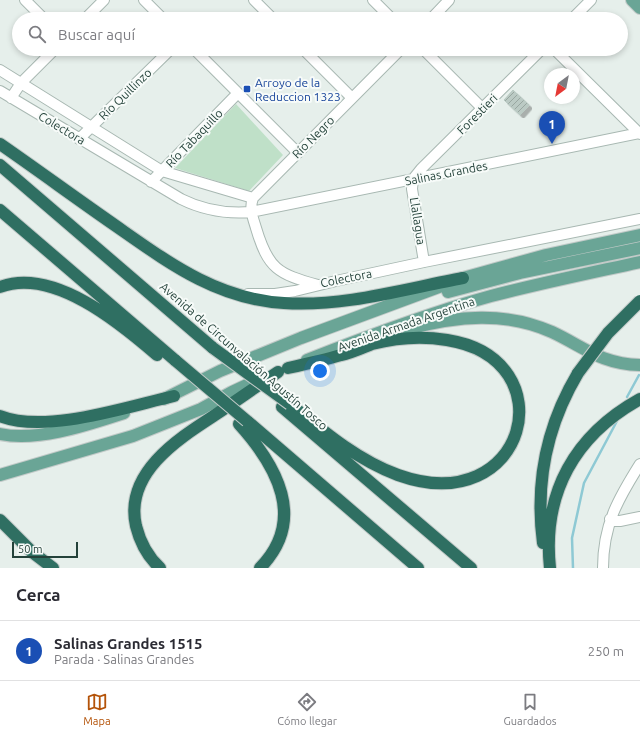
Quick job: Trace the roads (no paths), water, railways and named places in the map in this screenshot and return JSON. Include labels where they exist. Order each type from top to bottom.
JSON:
[{"type":"highway","points":[[0,144],[166,261],[195,278],[222,290],[265,301],[320,302],[385,294],[463,278]]},
{"type":"highway","name":"Avenida de Circunvalación Agustín Tosco","points":[[0,165],[213,348],[286,406],[471,568]]},
{"type":"highway","points":[[0,210],[173,363]]},
{"type":"highway","points":[[0,287],[21,283],[39,284],[77,297],[110,318],[212,391],[243,423],[418,568]]},
{"type":"highway","points":[[549,568],[541,525],[542,472],[554,422],[578,373],[608,333],[640,301]]},
{"type":"highway","points":[[160,568],[143,546],[135,523],[136,500],[143,480],[149,469],[164,452],[187,433],[283,370],[342,355],[374,344],[390,341],[420,338],[448,340],[482,352],[501,367],[514,385],[518,395],[520,414],[518,429],[513,444],[500,462],[481,475],[469,480],[438,483],[399,475],[371,462],[286,406]]},
{"type":"highway","points":[[0,416],[29,422],[87,417],[174,396]]},
{"type":"highway","points":[[549,568],[548,542],[551,516],[557,492],[567,469],[580,449],[596,430],[615,413],[640,399]]},
{"type":"highway","points":[[243,423],[273,471],[284,503],[285,519],[280,538],[273,554],[260,568]]},
{"type":"highway","points":[[0,520],[32,552],[53,568]]},
{"type":"main road","points":[[632,0],[640,8]]},
{"type":"main road","name":"Avenida Armada Argentina","points":[[0,434],[27,436],[53,432],[111,418],[174,396],[220,372],[301,338],[463,278],[531,258],[640,234]]},
{"type":"main road","points":[[220,372],[265,359],[349,327],[462,288],[640,248]]},
{"type":"main road","name":"Avenida Armada Argentina","points":[[0,475],[133,436],[201,409],[232,392],[283,370],[356,341],[415,320],[492,296],[640,262]]},
{"type":"main road","points":[[356,341],[393,334],[448,320],[490,317],[517,321],[552,332],[586,352],[605,360],[623,364],[640,365]]},
{"type":"street","points":[[25,0],[37,12]]},
{"type":"street","points":[[92,12],[104,0]]},
{"type":"street","points":[[144,0],[156,12]]},
{"type":"street","points":[[254,0],[266,12]]},
{"type":"street","points":[[373,0],[385,12]]},
{"type":"street","points":[[438,12],[449,0]]},
{"type":"street","points":[[579,12],[590,0]]},
{"type":"street","points":[[11,98],[21,83],[48,56]]},
{"type":"street","name":"Río Quillinzo","points":[[79,139],[164,56]]},
{"type":"street","points":[[201,56],[298,153]]},
{"type":"street","points":[[310,56],[352,98]]},
{"type":"street","name":"Río Negro","points":[[253,198],[394,56]]},
{"type":"street","points":[[429,56],[482,108]]},
{"type":"street","name":"Forestieri","points":[[413,179],[535,56]]},
{"type":"street","points":[[561,56],[640,134]]},
{"type":"street","points":[[0,70],[162,171],[253,198],[251,212]]},
{"type":"street","name":"Colectora","points":[[0,91],[181,199],[203,208],[230,212],[251,212],[263,250],[268,260],[284,273],[319,286],[424,262],[640,219]]},
{"type":"street","name":"Río Tabaquillo","points":[[151,182],[238,93]]},
{"type":"street","name":"Salinas Grandes","points":[[251,212],[640,134]]},
{"type":"street","name":"Llallagua","points":[[413,179],[412,189],[424,262]]},
{"type":"street","points":[[222,290],[275,294],[319,286]]},
{"type":"street","points":[[603,568],[605,543],[610,519],[618,499],[640,464]]},
{"type":"street","points":[[610,519],[620,521],[640,517]]},
{"type":"waterway","points":[[627,397],[639,375]]},
{"type":"waterway","points":[[573,568],[572,538],[584,483],[617,421]]},
{"type":"place","name":"Arroyo de la Reduccion 1323","points":[[247,89]]},
{"type":"place","name":"Salinas Grandes 1515","points":[[552,144]]}]
